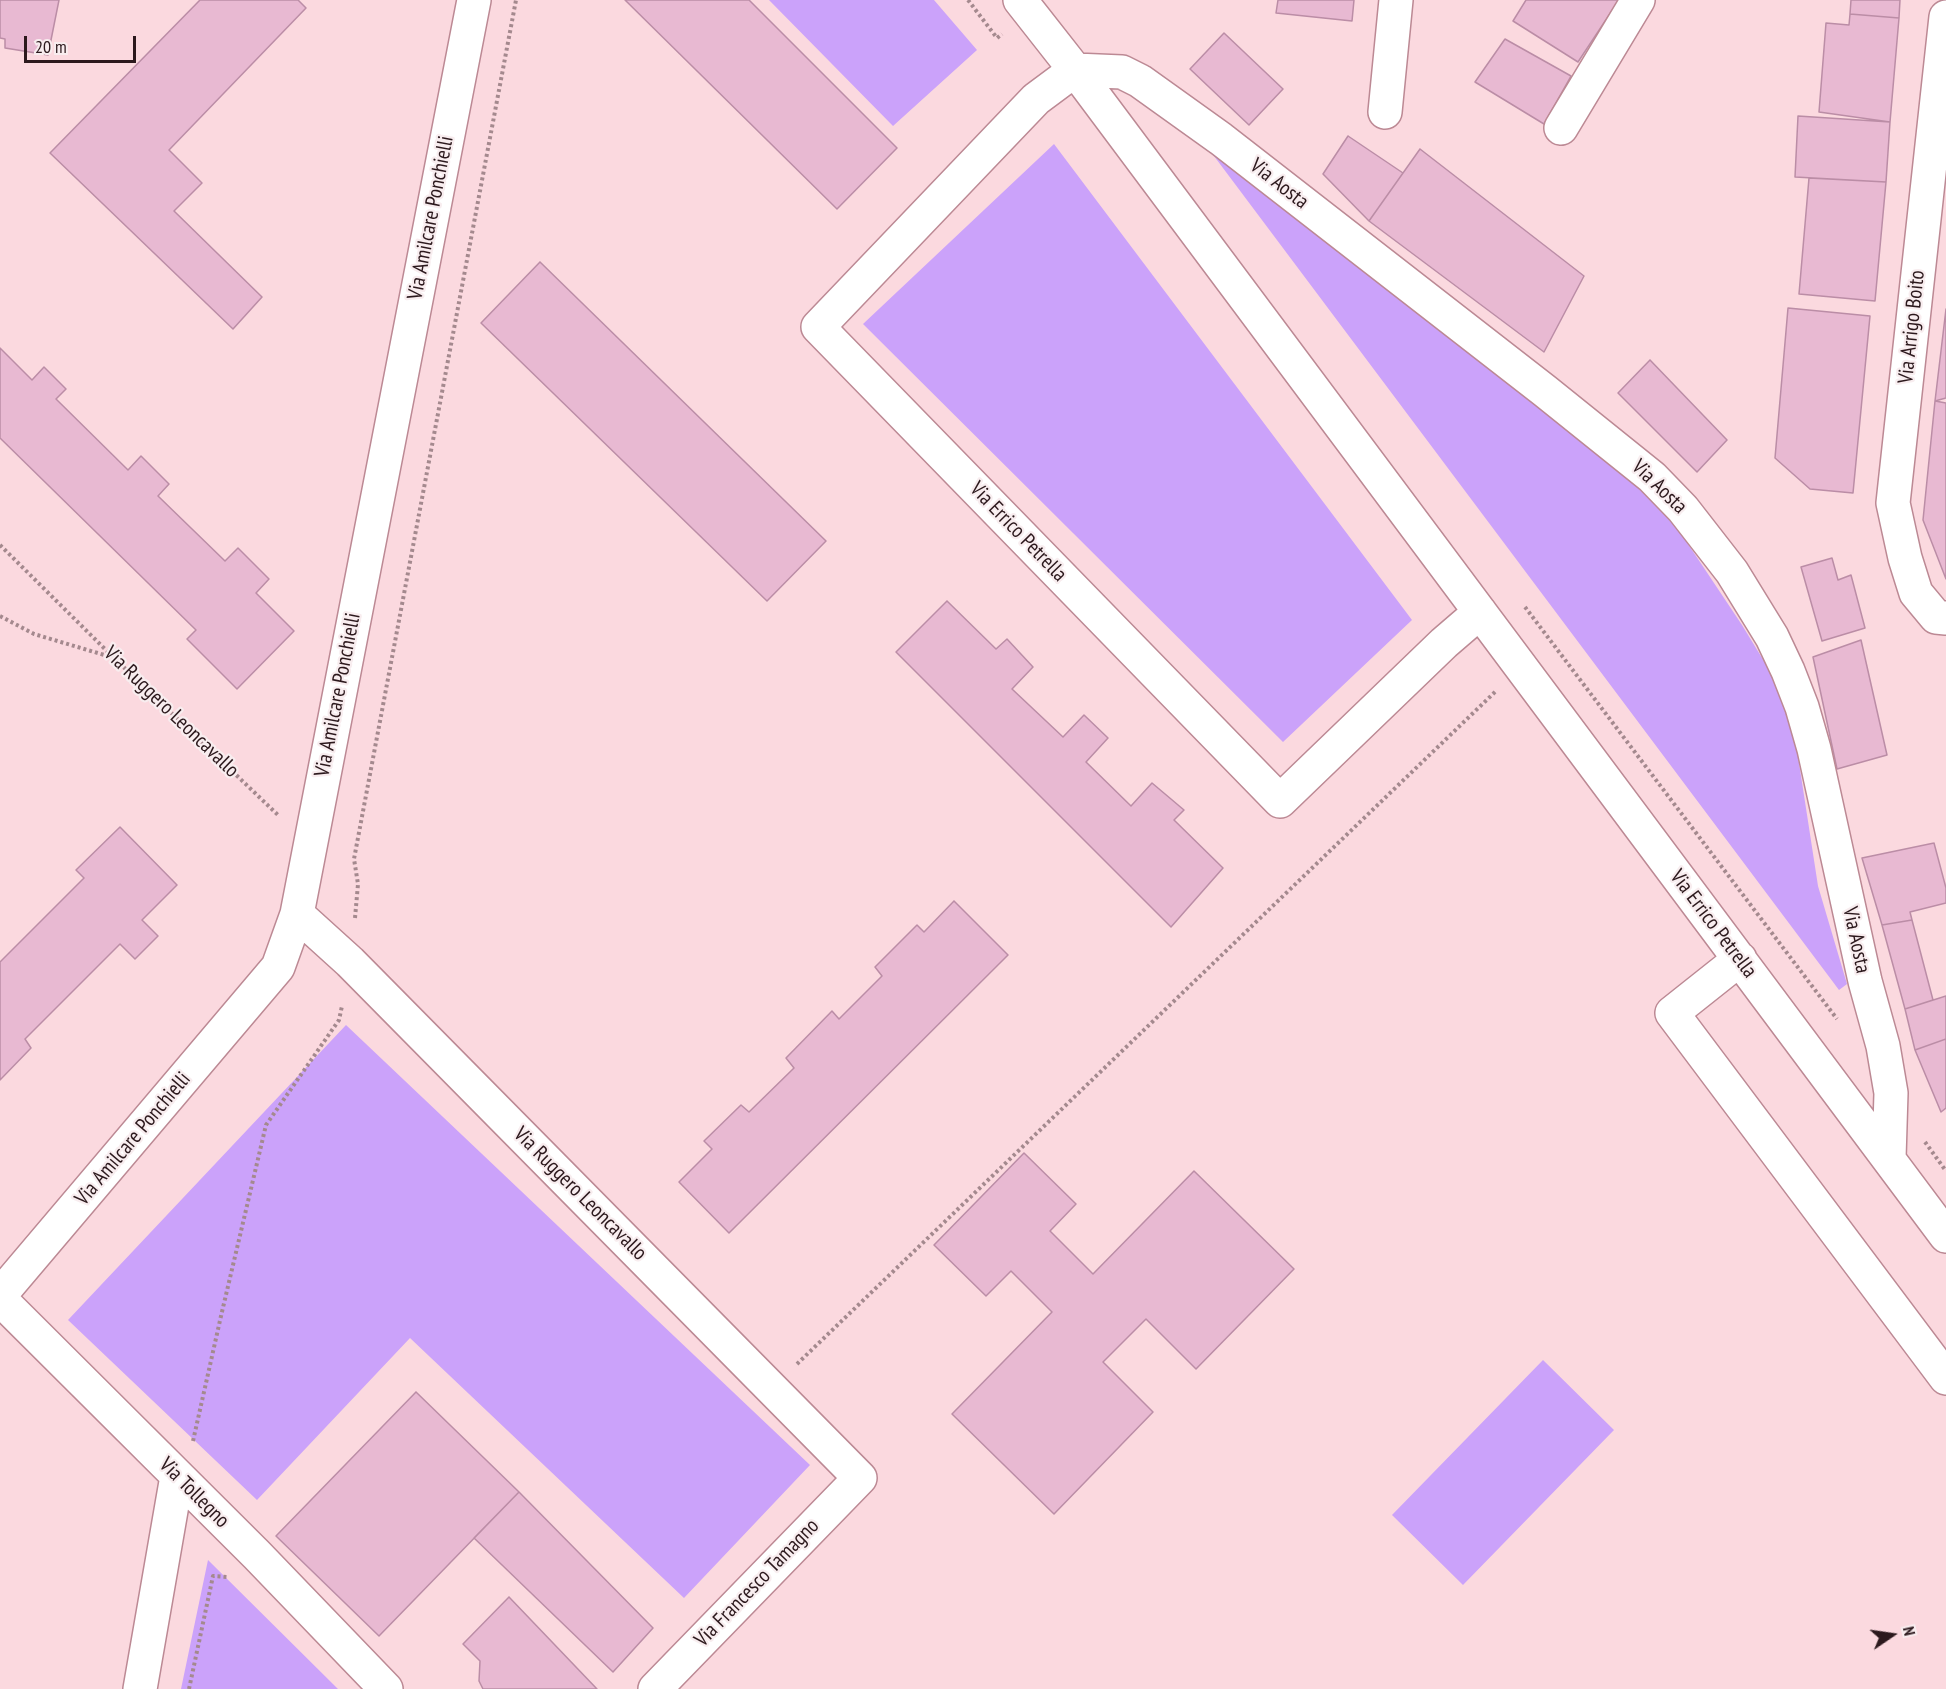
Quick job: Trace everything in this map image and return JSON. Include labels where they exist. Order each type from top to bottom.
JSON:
[{"type":"street","name":"Via Amilcare Ponchielli","points":[[0,1297],[278,967],[297,914],[474,0]]},
{"type":"street","name":"Via Errico Petrella","points":[[1020,0],[1075,70],[1946,1236]]},
{"type":"street","points":[[1385,112],[1396,0]]},
{"type":"street","points":[[1561,128],[1638,0]]},
{"type":"street","name":"Via Arrigo Boito","points":[[1946,17],[1893,503],[1905,558],[1916,593],[1936,617],[1946,618]]},
{"type":"street","name":"Via Errico Petrella","points":[[1075,70],[1036,99],[818,327],[1280,801],[1444,643],[1480,612]]},
{"type":"street","name":"Via Aosta","points":[[1075,70],[1122,72],[1140,81],[1221,139],[1643,470],[1683,509],[1718,554],[1772,637],[1795,689],[1814,748],[1865,981],[1884,1046],[1891,1094],[1889,1158]]},
{"type":"street","name":"Via Ruggero Leoncavallo","points":[[297,914],[350,962],[860,1478]]},
{"type":"street","points":[[1740,959],[1672,1013],[1946,1378]]},
{"type":"street","name":"Via Tollegno","points":[[0,1297],[184,1463],[257,1555],[386,1689]]},
{"type":"street","points":[[140,1689],[184,1463]]},
{"type":"street","name":"Via Francesco Tamagno","points":[[655,1689],[860,1478]]},
{"type":"path","name":"Via Ruggero Leoncavallo","points":[[0,545],[309,845],[354,859],[516,0]]},
{"type":"path","points":[[0,616],[34,634],[113,657]]},
{"type":"path","points":[[772,1389],[1520,667]]},
{"type":"path","points":[[184,1463],[267,1125],[339,1020]]},
{"type":"shaded area","points":[[769,0],[934,0],[977,50],[893,126]]},
{"type":"shaded area","points":[[1054,144],[1412,620],[1283,742],[863,324]]},
{"type":"shaded area","points":[[1205,144],[1596,453],[1638,488],[1678,529],[1773,676],[1795,737],[1818,886],[1847,984],[1839,990]]},
{"type":"shaded area","points":[[346,1025],[810,1465],[684,1598],[410,1338],[257,1500],[68,1320]]},
{"type":"shaded area","points":[[1543,1360],[1614,1430],[1463,1585],[1392,1515]]},
{"type":"shaded area","points":[[208,1560],[338,1689],[181,1689]]},
{"type":"building","points":[[0,0],[59,0],[48,55],[5,48],[5,39],[0,38]]},
{"type":"building","points":[[200,0],[298,0],[306,8],[169,150],[202,183],[174,211],[262,297],[233,329],[50,153]]},
{"type":"building","points":[[625,0],[749,0],[897,148],[837,209]]},
{"type":"building","points":[[1278,0],[1354,0],[1352,21],[1276,13]]},
{"type":"building","points":[[1526,0],[1619,0],[1578,62],[1513,21]]},
{"type":"building","points":[[1851,0],[1900,0],[1899,18],[1850,14]]},
{"type":"building","points":[[1850,14],[1899,18],[1890,122],[1819,112],[1826,23],[1849,25]]},
{"type":"building","points":[[1224,33],[1283,89],[1249,125],[1190,69]]},
{"type":"building","points":[[1505,39],[1571,76],[1544,124],[1475,82]]},
{"type":"building","points":[[1798,116],[1890,122],[1886,182],[1795,177]]},
{"type":"building","points":[[1348,136],[1403,173],[1369,221],[1323,174]]},
{"type":"building","points":[[1420,149],[1584,276],[1544,352],[1369,221]]},
{"type":"building","points":[[1809,178],[1886,182],[1875,301],[1799,294]]},
{"type":"building","points":[[540,262],[826,541],[767,601],[481,323]]},
{"type":"building","points":[[1788,308],[1870,316],[1853,493],[1810,489],[1775,458]]},
{"type":"building","points":[[1946,309],[1946,398],[1935,401]]},
{"type":"building","points":[[0,348],[32,380],[44,367],[66,389],[56,399],[128,470],[141,456],[169,484],[158,496],[225,561],[238,548],[269,579],[256,593],[294,631],[237,689],[187,639],[196,630],[0,438]]},
{"type":"building","points":[[1650,360],[1727,440],[1697,472],[1618,393]]},
{"type":"building","points":[[1935,401],[1946,403],[1946,579],[1923,520]]},
{"type":"building","points":[[1832,558],[1838,580],[1851,575],[1865,628],[1822,641],[1801,567]]},
{"type":"building","points":[[947,601],[996,649],[1007,639],[1033,667],[1012,689],[1063,737],[1084,715],[1108,738],[1086,762],[1131,806],[1152,783],[1184,810],[1174,820],[1223,868],[1171,927],[896,652]]},
{"type":"building","points":[[1861,640],[1887,755],[1837,769],[1813,657]]},
{"type":"building","points":[[120,827],[177,885],[142,920],[158,936],[135,959],[120,944],[25,1039],[31,1048],[0,1080],[0,962],[84,878],[76,870]]},
{"type":"building","points":[[1934,843],[1946,888],[1946,903],[1910,912],[1912,920],[1882,925],[1862,858]]},
{"type":"building","points":[[954,901],[1008,955],[729,1233],[679,1182],[712,1149],[704,1141],[741,1105],[749,1112],[794,1068],[786,1058],[832,1011],[839,1019],[882,976],[875,967],[917,925],[924,932]]},
{"type":"building","points":[[1912,920],[1933,1000],[1905,1009],[1882,925]]},
{"type":"building","points":[[1946,996],[1946,1039],[1915,1050],[1905,1009]]},
{"type":"building","points":[[1946,1039],[1946,1108],[1941,1112],[1915,1050]]},
{"type":"building","points":[[1024,1153],[1076,1204],[1050,1231],[1093,1274],[1194,1171],[1294,1269],[1196,1369],[1146,1319],[1103,1362],[1153,1412],[1054,1514],[952,1414],[1052,1312],[1011,1271],[986,1296],[934,1245]]},
{"type":"building","points":[[416,1392],[519,1492],[379,1636],[276,1536]]},
{"type":"building","points":[[519,1492],[653,1628],[613,1672],[474,1538]]},
{"type":"building","points":[[509,1597],[597,1689],[483,1689],[479,1681],[480,1661],[463,1644]]}]
